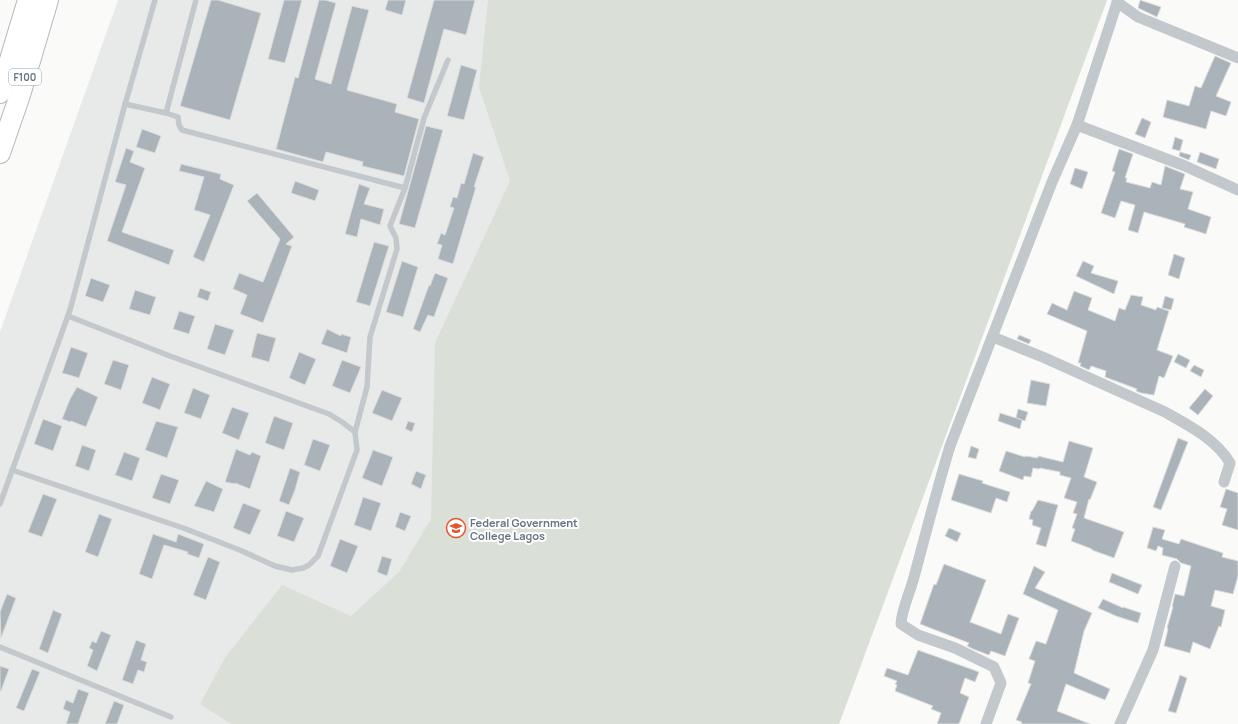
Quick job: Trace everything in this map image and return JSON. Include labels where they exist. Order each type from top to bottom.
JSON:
[{"type":"highway","name":"F100","points":[[0,93],[28,0]]},
{"type":"highway","name":"F100","points":[[0,153],[20,94],[48,0]]},
{"type":"street","points":[[986,724],[1001,683],[994,667],[955,648],[918,635],[901,624],[902,612],[912,586],[950,446],[1052,182],[1077,125],[1117,1],[1138,17],[1238,58]]},
{"type":"street","points":[[1077,125],[1185,166],[1238,190]]},
{"type":"street","points":[[993,337],[1046,358],[1165,412],[1182,422],[1217,446],[1225,454],[1230,463],[1224,482]]},
{"type":"street","points":[[1225,454],[1238,457]]},
{"type":"street","points":[[1120,724],[1153,650],[1175,566]]},
{"type":"lane","points":[[0,504],[68,316],[125,104],[155,0]]},
{"type":"lane","points":[[166,113],[196,0]]},
{"type":"lane","points":[[12,470],[186,529],[242,550],[275,566],[292,570],[309,565],[318,556],[357,450],[355,432],[367,387],[370,337],[397,249],[396,238],[390,226],[405,188],[424,118],[448,60]]},
{"type":"lane","points":[[125,104],[178,117],[179,125],[182,130],[405,188]]},
{"type":"lane","points":[[68,316],[170,356],[329,414],[355,432]]},
{"type":"lane","points":[[0,647],[171,716]]},
{"type":"shaded area","name":"Federal Government College Lagos","points":[[118,0],[1107,0],[839,724],[0,724],[0,332]]},
{"type":"shaded area","points":[[488,0],[1107,0],[839,724],[231,724],[200,704],[225,658],[282,585],[351,616],[399,572],[431,519],[435,343],[510,181],[479,87]]},
{"type":"building","points":[[211,0],[218,0],[261,13],[230,120],[180,106]]},
{"type":"building","points":[[284,0],[302,0],[285,63],[268,59]]},
{"type":"building","points":[[319,0],[336,3],[315,79],[331,84],[352,6],[369,10],[347,90],[397,104],[395,112],[419,119],[404,176],[362,166],[363,162],[326,152],[323,162],[276,149],[295,77],[298,78]]},
{"type":"building","points":[[388,0],[406,0],[402,15],[385,10]]},
{"type":"building","points":[[434,0],[475,0],[466,35],[444,29],[424,103],[407,98]]},
{"type":"building","points":[[1140,0],[1161,7],[1157,17],[1138,8]]},
{"type":"building","points":[[1215,56],[1231,63],[1216,96],[1231,102],[1226,116],[1211,111],[1206,129],[1163,117],[1167,100],[1189,106],[1195,86],[1201,88]]},
{"type":"building","points":[[461,65],[477,70],[464,120],[447,116]]},
{"type":"building","points":[[1142,118],[1151,122],[1145,138],[1135,134]]},
{"type":"building","points":[[426,126],[443,130],[415,228],[399,224]]},
{"type":"building","points":[[142,129],[161,136],[155,153],[136,147]]},
{"type":"building","points":[[1175,137],[1183,140],[1180,151],[1172,149]]},
{"type":"building","points":[[126,148],[134,151],[130,162],[145,168],[122,232],[174,250],[169,265],[107,241],[126,185],[115,182]]},
{"type":"building","points":[[1119,149],[1133,154],[1125,178],[1127,178],[1126,182],[1150,188],[1152,182],[1161,185],[1165,166],[1185,174],[1180,189],[1193,192],[1188,209],[1211,217],[1206,234],[1184,227],[1185,224],[1144,212],[1138,233],[1128,230],[1135,205],[1121,201],[1115,218],[1101,213],[1115,172],[1112,171]]},
{"type":"building","points":[[1180,152],[1191,155],[1189,160],[1179,156]]},
{"type":"building","points":[[1200,152],[1219,159],[1216,169],[1197,162]]},
{"type":"building","points":[[473,153],[484,157],[474,187],[476,187],[453,264],[438,259],[442,245],[437,244],[441,233],[445,235],[454,208],[450,207],[453,197],[457,198],[461,183],[464,184]]},
{"type":"building","points":[[181,164],[221,174],[220,179],[234,185],[204,262],[193,257],[210,215],[194,210],[204,177],[179,171]]},
{"type":"building","points":[[1075,168],[1088,172],[1082,189],[1070,184]]},
{"type":"building","points":[[295,181],[319,190],[315,201],[291,193]]},
{"type":"building","points":[[359,184],[370,188],[364,204],[384,209],[380,225],[361,219],[357,237],[345,234]]},
{"type":"building","points":[[257,193],[294,237],[286,244],[292,246],[263,323],[240,314],[247,295],[233,289],[239,273],[263,282],[280,239],[247,201]]},
{"type":"building","points":[[374,242],[389,246],[370,306],[356,302]]},
{"type":"building","points":[[1174,254],[1185,258],[1179,279],[1168,275]]},
{"type":"building","points":[[402,261],[418,267],[403,317],[386,312]]},
{"type":"building","points":[[1083,261],[1094,266],[1091,273],[1118,281],[1114,294],[1076,276]]},
{"type":"building","points":[[435,273],[448,278],[434,317],[428,315],[420,332],[413,329]]},
{"type":"building","points":[[91,278],[110,285],[103,302],[85,296]]},
{"type":"building","points":[[200,288],[211,292],[208,301],[197,297]]},
{"type":"building","points":[[135,290],[156,297],[150,315],[129,309]]},
{"type":"building","points":[[1074,291],[1092,298],[1088,310],[1115,321],[1119,308],[1125,310],[1131,295],[1143,297],[1141,305],[1156,310],[1157,307],[1169,311],[1157,350],[1173,356],[1164,378],[1159,376],[1154,395],[1141,393],[1136,391],[1137,389],[1105,377],[1106,371],[1091,366],[1089,370],[1080,366],[1081,363],[1078,363],[1087,331],[1047,314],[1052,303],[1067,310]]},
{"type":"building","points":[[1165,296],[1174,299],[1171,310],[1162,308]]},
{"type":"building","points":[[179,311],[195,316],[189,334],[173,329]]},
{"type":"building","points":[[215,324],[234,330],[225,355],[207,349]]},
{"type":"building","points":[[327,329],[341,336],[341,334],[351,337],[347,353],[321,344]]},
{"type":"building","points":[[257,333],[276,338],[269,362],[251,357]]},
{"type":"building","points":[[1019,335],[1031,340],[1029,344],[1017,339]]},
{"type":"building","points":[[71,347],[88,353],[79,378],[62,373]]},
{"type":"building","points":[[299,352],[316,359],[305,385],[289,378]]},
{"type":"building","points":[[1178,354],[1190,360],[1186,368],[1174,362]]},
{"type":"building","points":[[113,360],[129,365],[121,390],[104,384]]},
{"type":"building","points":[[342,360],[361,367],[350,393],[332,386]]},
{"type":"building","points":[[1194,365],[1204,370],[1201,377],[1190,371]]},
{"type":"building","points":[[152,377],[170,384],[160,410],[142,403]]},
{"type":"building","points":[[1031,380],[1050,384],[1046,406],[1027,403]]},
{"type":"building","points":[[77,387],[98,397],[86,427],[62,419],[70,399]]},
{"type":"building","points":[[193,388],[210,395],[201,419],[184,413]]},
{"type":"building","points":[[1205,389],[1213,396],[1198,415],[1189,408]]},
{"type":"building","points":[[382,390],[402,398],[392,421],[372,413]]},
{"type":"building","points":[[232,407],[249,413],[239,440],[222,433]]},
{"type":"building","points":[[1018,409],[1028,412],[1025,421],[1016,418]]},
{"type":"building","points":[[1000,413],[1022,420],[1020,429],[998,421]]},
{"type":"building","points":[[274,416],[293,423],[284,450],[265,443]]},
{"type":"building","points":[[43,419],[62,426],[53,451],[34,444]]},
{"type":"building","points":[[156,421],[178,427],[167,458],[145,450]]},
{"type":"building","points":[[408,421],[415,423],[412,432],[405,429]]},
{"type":"building","points":[[1178,438],[1188,442],[1161,510],[1153,507]]},
{"type":"building","points":[[313,439],[330,445],[320,471],[304,465]]},
{"type":"building","points":[[1069,441],[1093,448],[1084,477],[1097,482],[1090,500],[1089,499],[1084,518],[1124,532],[1114,558],[1071,541],[1075,529],[1072,528],[1077,514],[1073,513],[1077,502],[1064,498],[1071,478],[1060,475],[1060,472],[1040,468],[1033,468],[1031,477],[1024,476],[1023,480],[999,471],[1006,451],[1025,457],[1038,458],[1038,456],[1063,462]]},
{"type":"building","points":[[82,445],[96,450],[89,471],[75,466]]},
{"type":"building","points":[[971,446],[979,449],[976,459],[968,457]]},
{"type":"building","points":[[236,449],[250,455],[252,452],[261,456],[250,489],[235,483],[225,482]]},
{"type":"building","points":[[373,450],[393,457],[382,486],[362,478]]},
{"type":"building","points":[[124,452],[140,458],[132,481],[115,475]]},
{"type":"building","points":[[290,468],[300,472],[289,505],[279,501]]},
{"type":"building","points":[[416,471],[426,475],[421,489],[411,484]]},
{"type":"building","points":[[161,474],[179,480],[170,504],[152,498]]},
{"type":"building","points":[[959,474],[983,481],[982,483],[1010,492],[1007,502],[996,498],[991,513],[951,500]]},
{"type":"building","points":[[206,481],[223,489],[214,512],[194,506]]},
{"type":"building","points":[[1226,489],[1238,493],[1238,530],[1222,525],[1227,509],[1220,507]]},
{"type":"building","points":[[43,494],[57,499],[42,537],[28,532]]},
{"type":"building","points":[[363,497],[381,503],[371,531],[354,525]]},
{"type":"building","points":[[1038,500],[1058,505],[1046,547],[1036,544],[1041,528],[1032,525],[1033,520],[1029,519],[1031,511]]},
{"type":"building","points":[[243,503],[261,510],[250,535],[233,528]]},
{"type":"building","points":[[286,511],[304,518],[294,542],[277,536]]},
{"type":"building","points":[[400,512],[411,516],[405,531],[395,527]]},
{"type":"building","points":[[99,514],[112,519],[98,557],[85,552]]},
{"type":"building","points":[[1153,527],[1165,530],[1162,539],[1179,544],[1181,539],[1223,553],[1222,557],[1238,561],[1238,576],[1233,594],[1215,590],[1211,606],[1225,610],[1221,627],[1219,626],[1210,649],[1193,642],[1190,653],[1164,646],[1175,594],[1184,596],[1191,566],[1181,563],[1177,559],[1162,555],[1163,548],[1158,546],[1156,551],[1147,548]]},
{"type":"building","points":[[949,528],[961,533],[957,542],[945,536]]},
{"type":"building","points":[[153,534],[176,542],[178,534],[204,544],[199,558],[187,554],[188,552],[164,545],[152,579],[139,574]]},
{"type":"building","points":[[340,539],[358,546],[347,573],[330,566]]},
{"type":"building","points":[[382,556],[392,559],[387,576],[377,572]]},
{"type":"building","points":[[208,557],[220,562],[206,600],[193,595]]},
{"type":"building","points":[[944,564],[986,580],[970,622],[1001,634],[1008,614],[1019,618],[1005,656],[991,651],[989,655],[973,649],[967,646],[969,643],[920,624],[934,584],[936,585]]},
{"type":"building","points":[[1034,566],[1045,572],[1035,588],[1092,613],[1084,631],[1074,673],[1110,689],[1105,700],[1066,684],[1057,711],[1090,724],[1021,724],[1022,722],[1016,720],[1031,684],[1028,683],[1035,661],[1029,659],[1036,641],[1046,644],[1058,610],[1023,594]]},
{"type":"building","points":[[1112,573],[1142,585],[1138,594],[1109,582]]},
{"type":"building","points":[[7,594],[16,598],[1,638],[0,612]]},
{"type":"building","points":[[1103,599],[1123,608],[1141,613],[1138,623],[1098,608]]},
{"type":"building","points":[[53,610],[62,614],[48,653],[39,649]]},
{"type":"building","points":[[101,631],[111,635],[97,671],[87,666],[93,650],[89,648],[92,641],[96,643]]},
{"type":"building","points":[[136,640],[146,644],[141,660],[147,662],[144,672],[138,670],[133,684],[122,680]]},
{"type":"building","points":[[918,650],[979,672],[975,682],[965,678],[960,693],[969,697],[959,724],[937,724],[941,713],[931,709],[933,706],[895,691],[897,685],[895,684],[897,681],[884,676],[887,668],[908,675]]},
{"type":"building","points":[[0,666],[9,669],[1,691],[0,691]]},
{"type":"building","points":[[32,669],[40,672],[24,711],[16,708]]},
{"type":"building","points":[[1180,675],[1187,678],[1176,713],[1168,711]]},
{"type":"building","points":[[78,689],[89,693],[78,724],[66,724],[70,712],[63,709],[66,700],[73,703]]},
{"type":"building","points":[[114,701],[124,705],[117,724],[105,724]]},
{"type":"place","name":"Federal Government College Lagos","points":[[456,528]]}]
